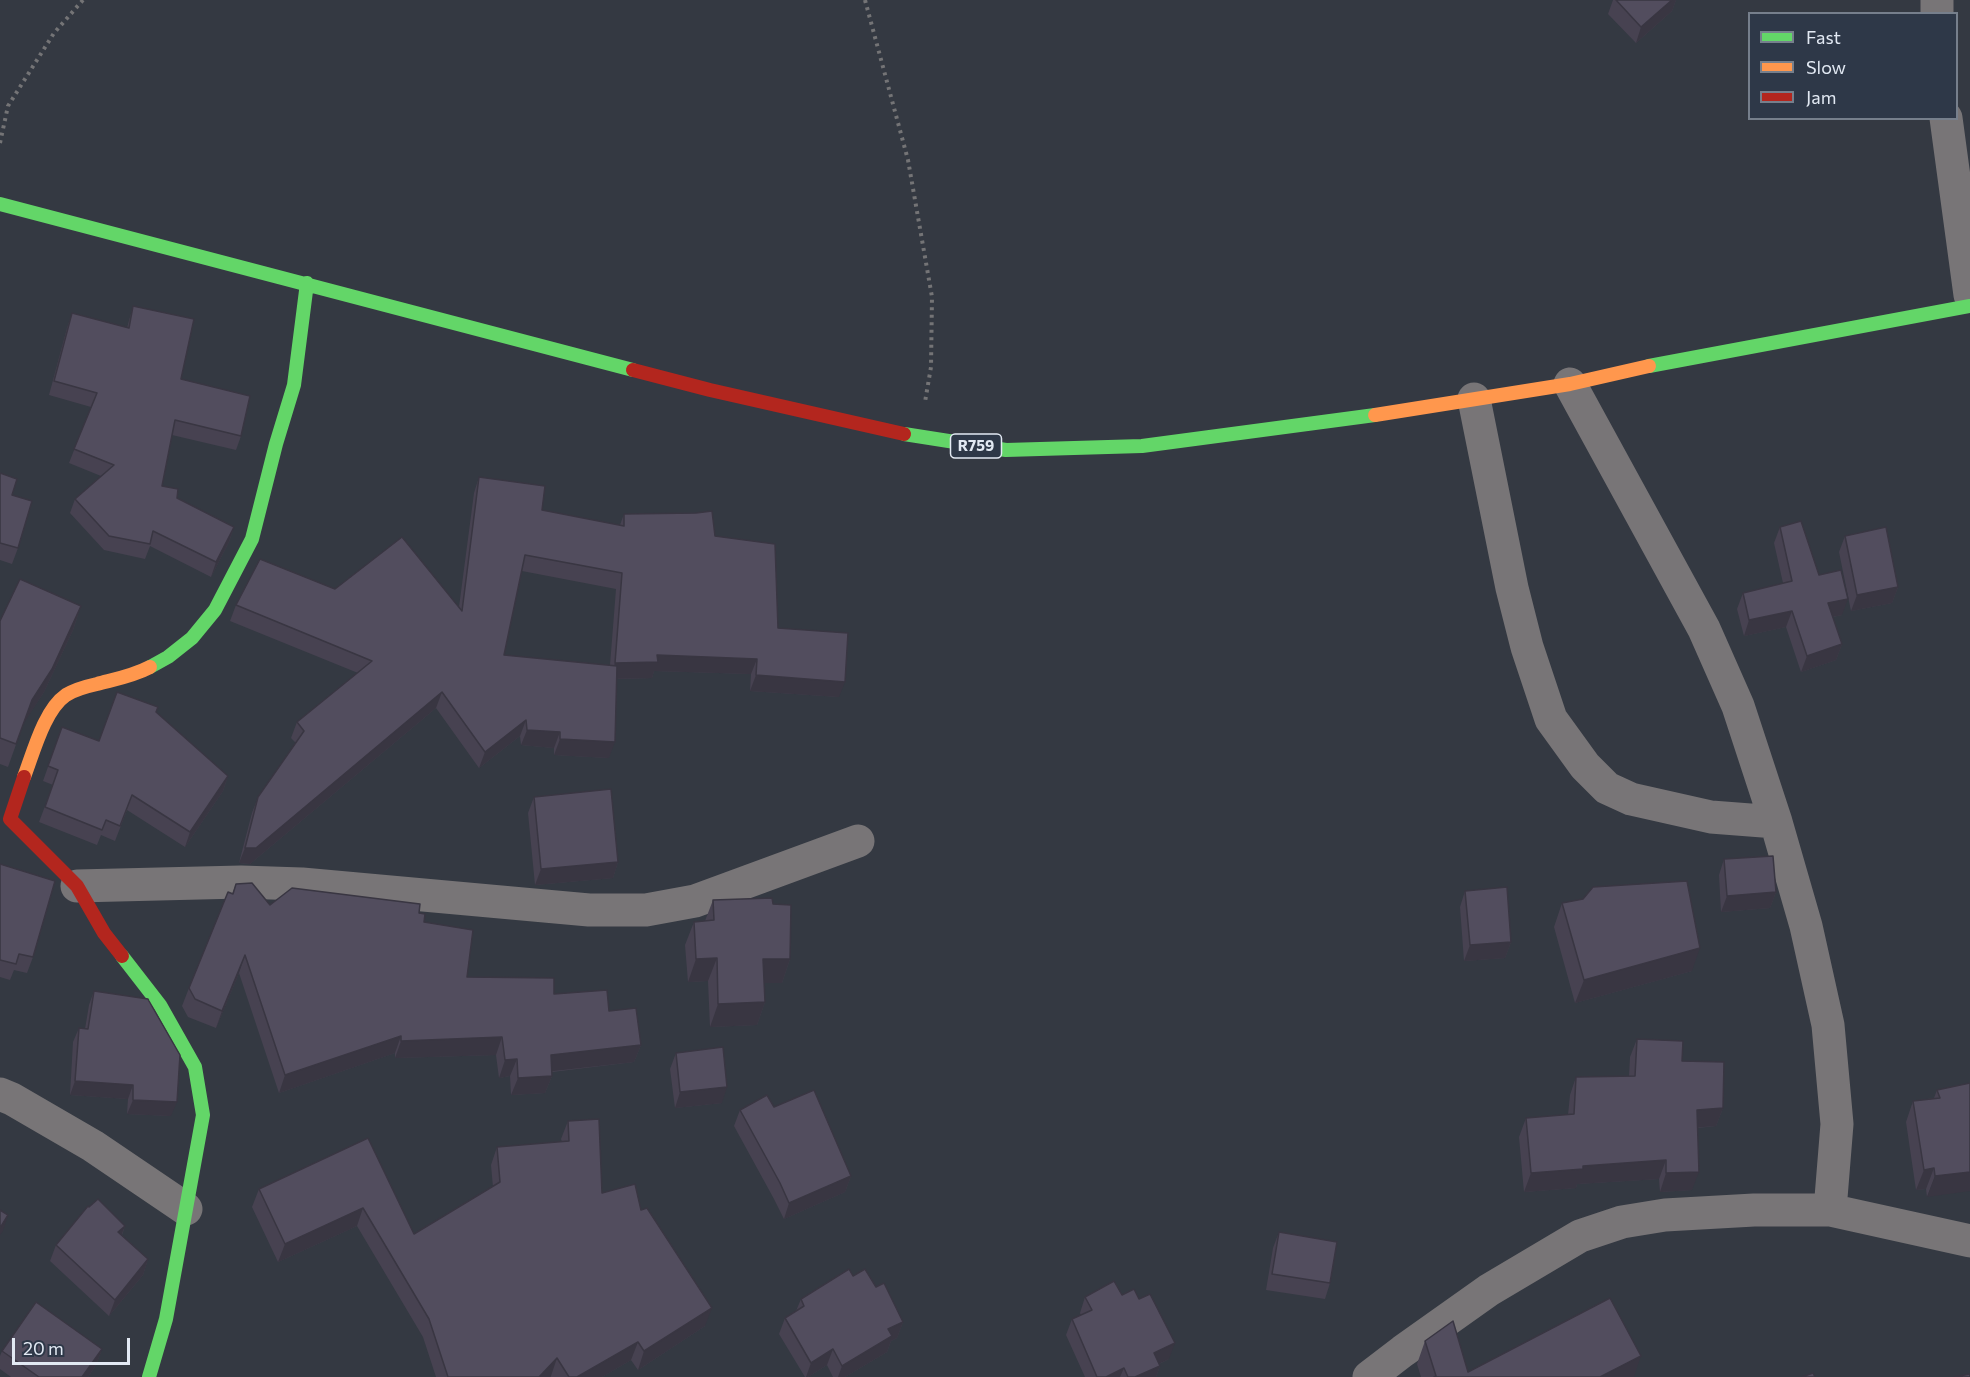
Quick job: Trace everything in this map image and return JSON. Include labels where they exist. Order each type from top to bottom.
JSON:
[{"type":"main road","name":"R759","points":[[0,204],[710,390],[919,438],[1006,450],[1142,446],[1318,424],[1570,384],[1673,360],[1970,306]]},
{"type":"main road","points":[[149,1377],[166,1319],[203,1115],[195,1067],[160,1005],[104,933],[77,886],[5,815],[40,732],[52,711],[66,695],[140,672],[168,657],[192,638],[215,610],[252,539],[276,444],[294,385],[307,283]]},
{"type":"street","points":[[1946,120],[1970,295]]},
{"type":"street","points":[[1570,384],[1704,629],[1738,705],[1776,822],[1806,926],[1828,1025],[1837,1124],[1830,1210]]},
{"type":"street","points":[[1474,399],[1512,588],[1527,647],[1551,718],[1585,766],[1607,788],[1631,798],[1712,817],[1776,822]]},
{"type":"street","points":[[77,886],[241,882],[302,884],[589,910],[646,910],[695,901],[858,841]]},
{"type":"street","points":[[0,1094],[93,1146],[186,1209]]},
{"type":"street","points":[[1369,1377],[1489,1290],[1580,1236],[1622,1222],[1665,1215],[1754,1210],[1830,1210],[1970,1241]]},
{"type":"path","points":[[0,143],[8,106],[54,33],[83,0]]},
{"type":"path","points":[[865,0],[908,160],[932,297],[931,367],[919,438]]},
{"type":"building","points":[[1616,0],[1672,0],[1641,27]]},
{"type":"building","points":[[133,306],[194,319],[181,379],[250,396],[241,436],[175,420],[162,486],[178,489],[177,498],[234,527],[216,562],[153,531],[150,544],[109,536],[75,499],[114,465],[74,449],[97,393],[54,381],[72,313],[129,328]]},
{"type":"building","points":[[0,473],[17,479],[12,495],[32,501],[18,548],[0,543]]},
{"type":"building","points":[[479,477],[545,486],[542,510],[624,526],[624,514],[712,511],[715,536],[775,544],[778,628],[848,633],[845,682],[756,675],[757,659],[657,655],[658,662],[615,663],[622,573],[525,555],[504,655],[617,666],[615,742],[560,739],[560,732],[527,730],[526,720],[485,752],[442,692],[256,848],[245,848],[258,797],[304,731],[297,722],[372,661],[236,605],[260,559],[335,589],[402,537],[462,611]]},
{"type":"building","points":[[1801,521],[1819,575],[1841,570],[1848,599],[1828,603],[1842,644],[1807,656],[1792,611],[1749,620],[1743,593],[1792,581],[1780,527]]},
{"type":"building","points":[[1886,527],[1898,587],[1857,595],[1845,536]]},
{"type":"building","points":[[20,579],[81,606],[52,669],[32,700],[16,744],[0,738],[0,621]]},
{"type":"building","points":[[117,692],[158,707],[156,712],[228,776],[190,832],[132,795],[120,826],[106,820],[102,830],[45,807],[58,770],[48,766],[62,727],[99,741]]},
{"type":"building","points":[[611,789],[618,862],[541,869],[534,797]]},
{"type":"building","points":[[1773,856],[1776,892],[1727,896],[1724,859]]},
{"type":"building","points":[[0,864],[55,881],[33,957],[19,954],[16,964],[0,960]]},
{"type":"building","points":[[1687,881],[1700,948],[1584,980],[1562,903],[1583,899],[1593,887]]},
{"type":"building","points":[[252,883],[270,905],[292,888],[420,904],[419,913],[425,914],[424,922],[473,930],[467,977],[554,978],[554,994],[607,990],[609,1011],[636,1008],[641,1045],[551,1055],[552,1076],[518,1078],[517,1059],[505,1060],[502,1037],[401,1041],[401,1036],[285,1075],[245,955],[222,1011],[195,999],[189,988],[228,892],[233,894],[236,884]]},
{"type":"building","points":[[1507,887],[1511,942],[1470,945],[1465,891]]},
{"type":"building","points":[[772,898],[773,904],[791,905],[790,959],[763,959],[765,1002],[718,1004],[717,958],[696,959],[694,922],[714,920],[713,900]]},
{"type":"building","points":[[94,991],[148,999],[180,1055],[177,1102],[133,1100],[133,1085],[75,1081],[79,1028],[88,1029]]},
{"type":"building","points":[[1637,1039],[1683,1041],[1682,1061],[1724,1062],[1723,1108],[1697,1110],[1699,1172],[1666,1173],[1666,1160],[1583,1166],[1583,1169],[1531,1173],[1526,1118],[1574,1114],[1576,1077],[1635,1076]]},
{"type":"building","points":[[723,1047],[727,1087],[680,1092],[676,1053]]},
{"type":"building","points":[[1970,1083],[1970,1172],[1935,1176],[1934,1168],[1924,1170],[1913,1101],[1940,1098],[1937,1090]]},
{"type":"building","points":[[814,1090],[851,1176],[789,1203],[740,1110],[767,1095],[774,1107]]},
{"type":"building","points":[[599,1119],[602,1193],[635,1184],[641,1210],[647,1208],[712,1308],[644,1351],[638,1342],[577,1377],[569,1377],[557,1358],[539,1377],[448,1377],[429,1319],[363,1208],[285,1244],[259,1189],[368,1138],[414,1234],[500,1182],[497,1147],[569,1141],[568,1121]]},
{"type":"building","points":[[98,1199],[125,1226],[118,1232],[148,1259],[115,1300],[56,1245],[88,1206]]},
{"type":"building","points":[[0,1210],[8,1215],[0,1228]]},
{"type":"building","points":[[1279,1232],[1337,1242],[1330,1283],[1272,1274]]},
{"type":"building","points":[[849,1269],[853,1276],[865,1269],[876,1287],[884,1283],[903,1322],[888,1329],[892,1336],[842,1366],[833,1349],[811,1363],[785,1318],[804,1306],[801,1299]]},
{"type":"building","points":[[1114,1281],[1122,1295],[1134,1289],[1139,1299],[1150,1294],[1175,1343],[1154,1353],[1160,1366],[1135,1377],[1128,1377],[1124,1368],[1106,1377],[1097,1377],[1072,1319],[1092,1310],[1085,1297]]},
{"type":"building","points":[[1610,1298],[1641,1356],[1600,1377],[1434,1377],[1436,1376],[1425,1341],[1453,1321],[1468,1372]]},
{"type":"building","points":[[36,1302],[102,1349],[82,1377],[39,1377],[2,1351]]},
{"type":"building","points":[[1813,1373],[1815,1377],[1802,1377]]},
{"type":"building","points":[[1970,1374],[1970,1377],[1954,1377]]},
{"type":"traffic: fast","points":[[0,204],[633,370]]},
{"type":"traffic: fast","points":[[150,667],[168,657],[192,638],[215,610],[252,539],[276,444],[294,385],[307,283]]},
{"type":"traffic: fast","points":[[1649,366],[1970,306]]},
{"type":"traffic: fast","points":[[904,434],[1006,450],[1142,446],[1375,415]]},
{"type":"traffic: fast","points":[[122,956],[160,1005],[195,1067],[203,1115],[166,1319],[149,1377]]},
{"type":"traffic: slow","points":[[1375,415],[1570,384],[1649,366]]},
{"type":"traffic: slow","points":[[24,777],[45,721],[58,702],[66,695],[150,667]]},
{"type":"traffic: jam","points":[[633,370],[904,434]]},
{"type":"traffic: jam","points":[[24,777],[10,819],[77,886],[104,933],[122,956]]}]
